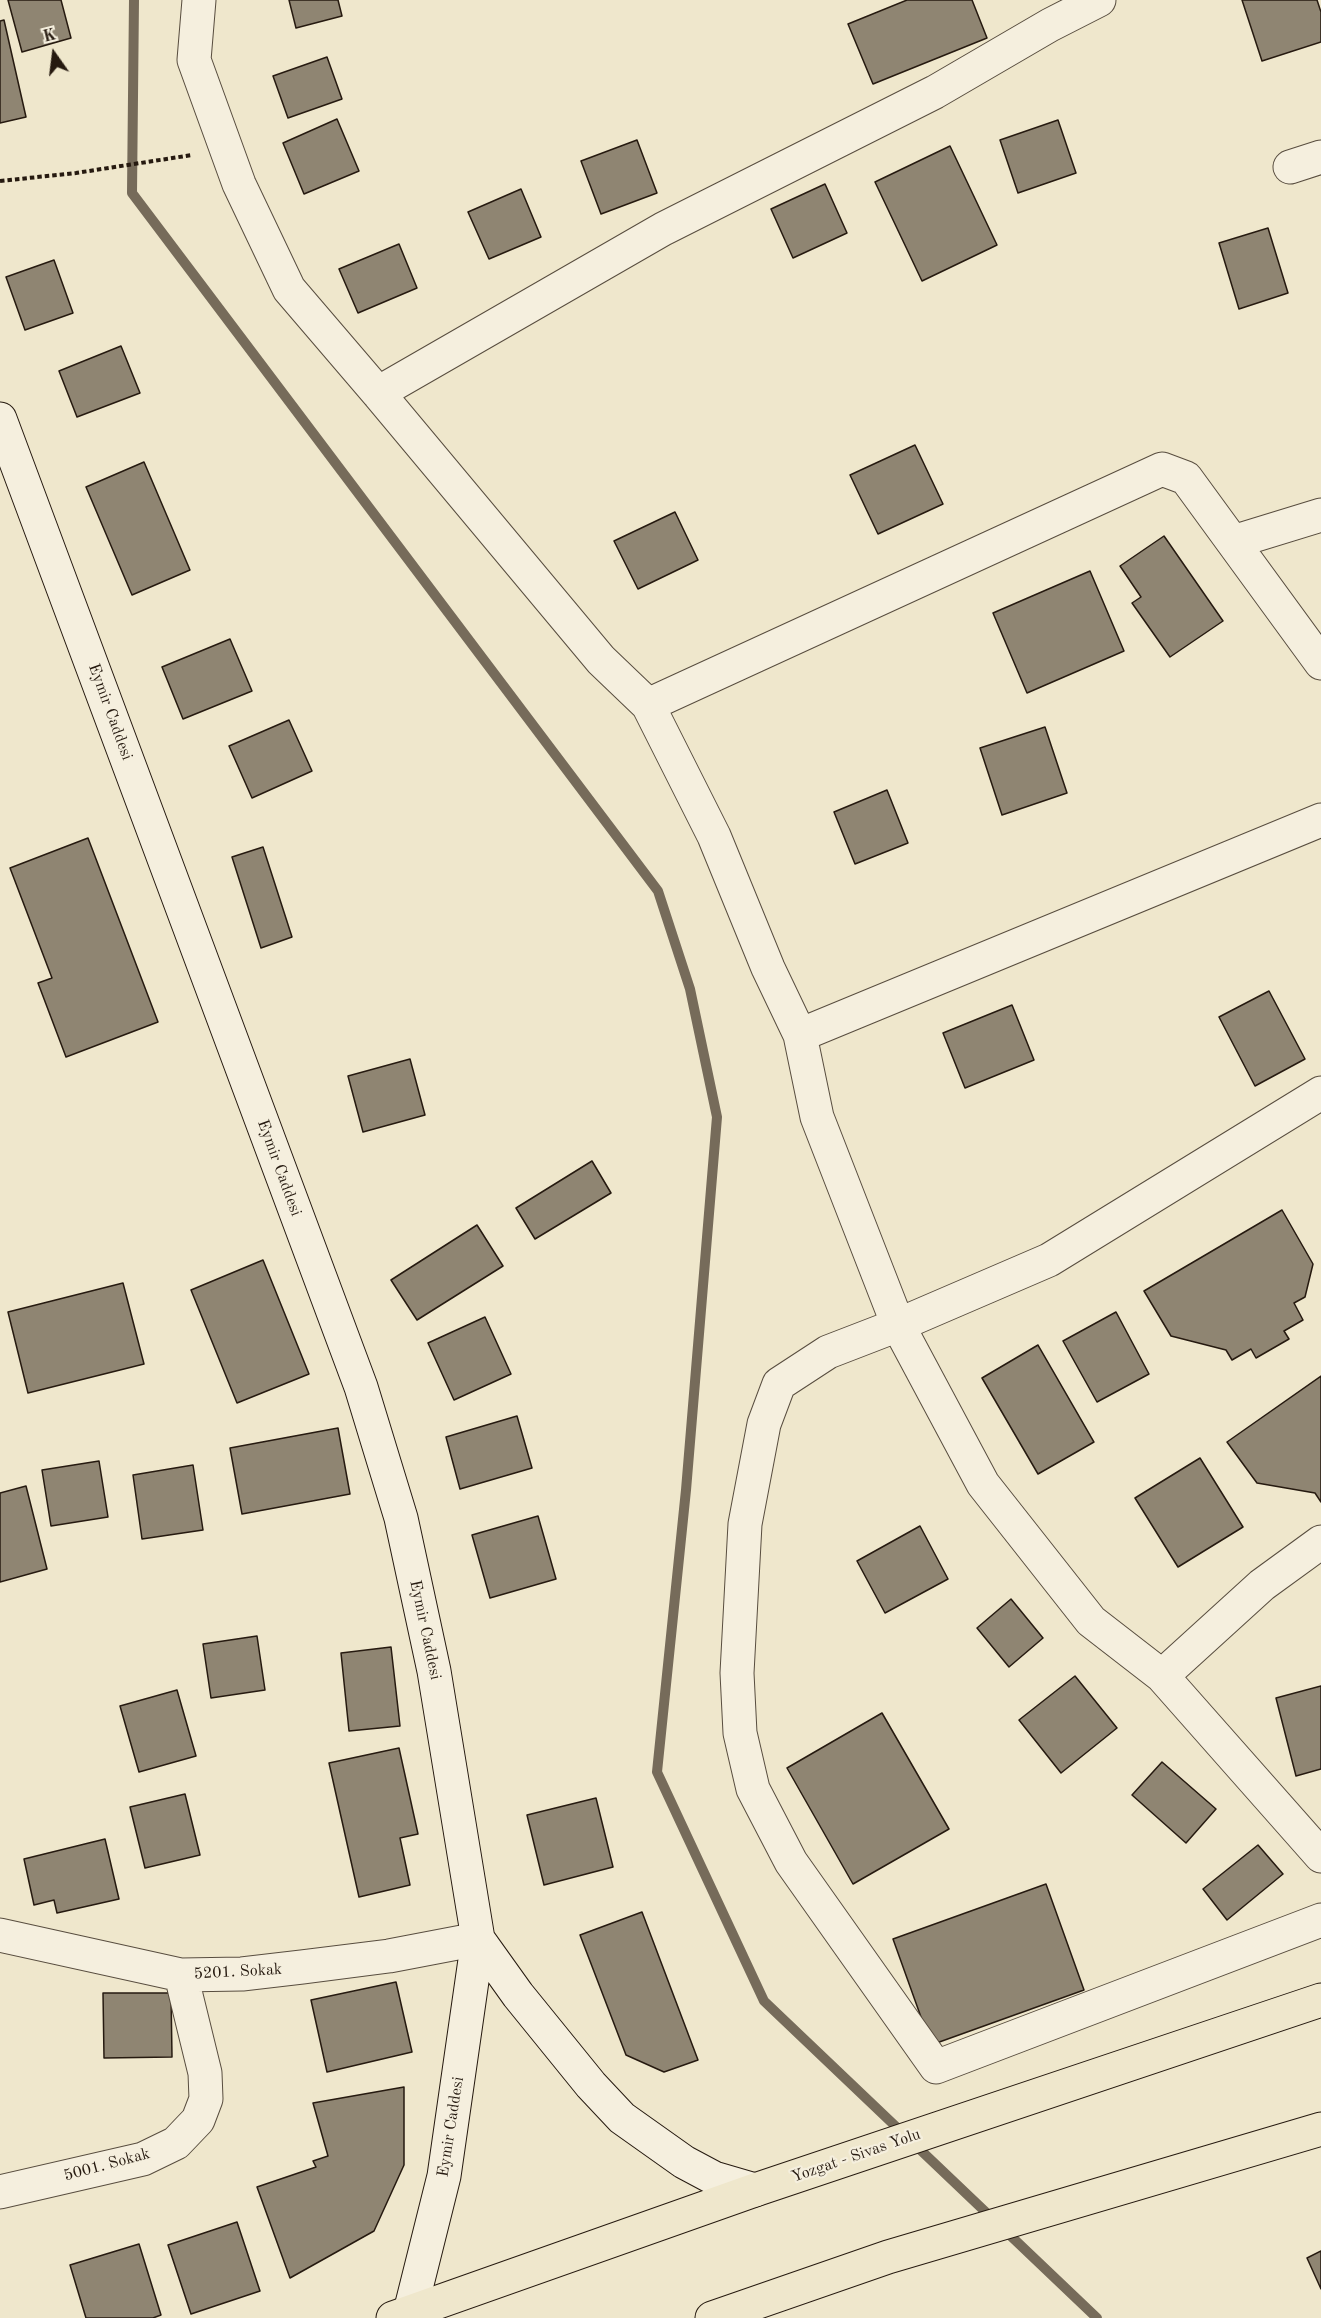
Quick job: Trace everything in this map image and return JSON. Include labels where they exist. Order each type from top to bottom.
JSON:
[{"type":"highway","name":"Yozgat - Sivas Yolu","points":[[401,2315],[755,2190],[1321,2000]]},
{"type":"highway","points":[[712,2318],[888,2257],[1321,2129]]},
{"type":"street","points":[[199,0],[194,60],[239,184],[289,289],[601,660],[648,705],[714,836],[768,968],[800,1035],[817,1117],[898,1325],[983,1484],[1091,1621],[1162,1676],[1321,1856]]},
{"type":"street","points":[[378,393],[663,229],[935,92],[1045,12],[1099,0]]},
{"type":"street","points":[[1290,166],[1321,157]]},
{"type":"street","name":"Eymir Caddesi","points":[[0,418],[361,1387],[401,1518],[434,1671],[478,1939],[444,2176],[401,2315]]},
{"type":"street","points":[[648,705],[1162,469],[1186,478],[1321,663]]},
{"type":"street","points":[[1233,542],[1321,515]]},
{"type":"street","points":[[800,1035],[1321,820]]},
{"type":"street","points":[[1321,1093],[1049,1260],[898,1325],[828,1352],[779,1384],[764,1424],[745,1524],[737,1672],[740,1733],[753,1789],[791,1862],[936,2067],[1321,1920]]},
{"type":"street","points":[[1162,1676],[1262,1586],[1321,1542]]},
{"type":"street","name":"5201. Sokak","points":[[0,1935],[181,1975],[242,1974],[302,1967],[389,1956],[478,1939]]},
{"type":"street","name":"Eymir Caddesi","points":[[478,1939],[518,1995],[591,2085],[622,2118],[684,2162],[714,2178],[755,2190]]},
{"type":"street","name":"5001. Sokak","points":[[0,2192],[143,2158],[176,2143],[198,2120],[206,2099],[205,2073],[181,1975]]},
{"type":"path","points":[[0,181],[158,161]]},
{"type":"building","points":[[8,0],[61,0],[71,38],[22,52]]},
{"type":"building","points":[[289,0],[338,0],[342,16],[296,28]]},
{"type":"building","points":[[907,0],[972,0],[987,38],[873,84],[848,24]]},
{"type":"building","points":[[1242,0],[1317,0],[1321,12],[1321,42],[1262,61]]},
{"type":"building","points":[[4,20],[26,117],[0,123],[0,21]]},
{"type":"building","points":[[327,57],[342,99],[288,118],[273,76]]},
{"type":"building","points":[[337,119],[359,171],[304,194],[283,143]]},
{"type":"building","points":[[1058,120],[1076,173],[1018,193],[1000,140]]},
{"type":"building","points":[[637,140],[657,193],[601,214],[581,161]]},
{"type":"building","points":[[950,146],[997,245],[922,281],[875,182]]},
{"type":"building","points":[[825,184],[847,233],[793,258],[771,209]]},
{"type":"building","points":[[521,189],[541,237],[489,259],[468,212]]},
{"type":"building","points":[[1268,228],[1288,293],[1239,309],[1219,243]]},
{"type":"building","points":[[399,244],[417,288],[358,313],[339,269]]},
{"type":"building","points":[[54,260],[73,313],[25,330],[6,277]]},
{"type":"building","points":[[121,346],[140,393],[77,417],[59,371]]},
{"type":"building","points":[[915,445],[943,504],[878,534],[850,475]]},
{"type":"building","points":[[144,462],[190,570],[132,595],[86,487]]},
{"type":"building","points":[[675,512],[698,560],[638,589],[614,541]]},
{"type":"building","points":[[1164,536],[1223,621],[1170,657],[1132,603],[1141,597],[1120,566]]},
{"type":"building","points":[[1090,571],[1124,651],[1027,693],[993,613]]},
{"type":"building","points":[[230,639],[252,691],[183,719],[162,667]]},
{"type":"building","points":[[289,720],[312,771],[252,798],[229,746]]},
{"type":"building","points":[[1045,727],[1067,793],[1002,815],[980,748]]},
{"type":"building","points":[[887,790],[908,843],[855,864],[834,812]]},
{"type":"building","points":[[88,838],[158,1022],[66,1057],[38,983],[52,978],[10,868]]},
{"type":"building","points":[[263,847],[292,937],[261,948],[232,857]]},
{"type":"building","points":[[1269,991],[1305,1059],[1255,1086],[1219,1017]]},
{"type":"building","points":[[1012,1005],[1034,1060],[965,1088],[943,1033]]},
{"type":"building","points":[[410,1059],[425,1115],[363,1132],[348,1076]]},
{"type":"building","points":[[592,1161],[611,1193],[535,1239],[516,1208]]},
{"type":"building","points":[[1282,1210],[1313,1264],[1305,1297],[1294,1303],[1303,1320],[1284,1331],[1289,1339],[1256,1358],[1251,1349],[1232,1360],[1226,1350],[1171,1336],[1144,1291]]},
{"type":"building","points":[[477,1225],[503,1266],[417,1320],[391,1280]]},
{"type":"building","points":[[263,1260],[309,1374],[237,1403],[191,1290]]},
{"type":"building","points":[[123,1283],[144,1364],[28,1393],[8,1312]]},
{"type":"building","points":[[1116,1312],[1149,1374],[1097,1402],[1063,1341]]},
{"type":"building","points":[[485,1317],[511,1374],[454,1400],[428,1343]]},
{"type":"building","points":[[1038,1345],[1094,1442],[1038,1474],[982,1378]]},
{"type":"building","points":[[1321,1376],[1321,1502],[1315,1493],[1257,1483],[1227,1442]]},
{"type":"building","points":[[517,1416],[532,1468],[460,1489],[446,1437]]},
{"type":"building","points":[[338,1428],[350,1494],[242,1514],[230,1448]]},
{"type":"building","points":[[1200,1458],[1243,1527],[1178,1567],[1135,1498]]},
{"type":"building","points":[[99,1461],[108,1517],[51,1526],[42,1470]]},
{"type":"building","points":[[193,1465],[203,1530],[142,1539],[133,1475]]},
{"type":"building","points":[[26,1486],[47,1569],[0,1582],[0,1493]]},
{"type":"building","points":[[538,1516],[556,1579],[490,1598],[472,1535]]},
{"type":"building","points":[[920,1526],[948,1579],[885,1613],[857,1561]]},
{"type":"building","points":[[1011,1599],[1043,1638],[1009,1667],[977,1628]]},
{"type":"building","points":[[257,1636],[265,1690],[211,1698],[203,1644]]},
{"type":"building","points":[[391,1647],[400,1726],[349,1731],[341,1653]]},
{"type":"building","points":[[1075,1676],[1117,1728],[1061,1773],[1019,1720]]},
{"type":"building","points":[[1321,1686],[1321,1769],[1296,1776],[1276,1698]]},
{"type":"building","points":[[177,1690],[196,1756],[139,1772],[120,1706]]},
{"type":"building","points":[[882,1713],[949,1829],[853,1884],[787,1768]]},
{"type":"building","points":[[399,1748],[418,1834],[400,1838],[410,1885],[359,1897],[329,1763]]},
{"type":"building","points":[[1162,1762],[1216,1809],[1186,1843],[1132,1795]]},
{"type":"building","points":[[185,1794],[200,1855],[145,1868],[130,1807]]},
{"type":"building","points":[[596,1798],[613,1867],[544,1885],[527,1815]]},
{"type":"building","points":[[105,1839],[119,1899],[57,1913],[54,1900],[34,1905],[24,1859]]},
{"type":"building","points":[[1258,1845],[1283,1874],[1227,1920],[1203,1889]]},
{"type":"building","points":[[1046,1884],[1084,1990],[931,2045],[893,1939]]},
{"type":"building","points":[[642,1912],[698,2060],[664,2072],[626,2055],[580,1935]]},
{"type":"building","points":[[396,1982],[412,2052],[327,2072],[311,2000]]},
{"type":"building","points":[[103,1993],[171,1993],[172,2057],[104,2058]]},
{"type":"building","points":[[404,2087],[404,2165],[374,2231],[290,2278],[257,2187],[316,2167],[313,2161],[328,2156],[313,2103]]},
{"type":"building","points":[[237,2222],[260,2291],[191,2314],[168,2245]]},
{"type":"building","points":[[139,2244],[161,2315],[153,2318],[86,2318],[70,2265]]},
{"type":"building","points":[[1321,2251],[1321,2289],[1307,2258]]},
{"type":"waterway","points":[[134,0],[132,193],[658,891],[690,989],[717,1117],[686,1490],[657,1772],[764,2001],[1097,2318]]}]
